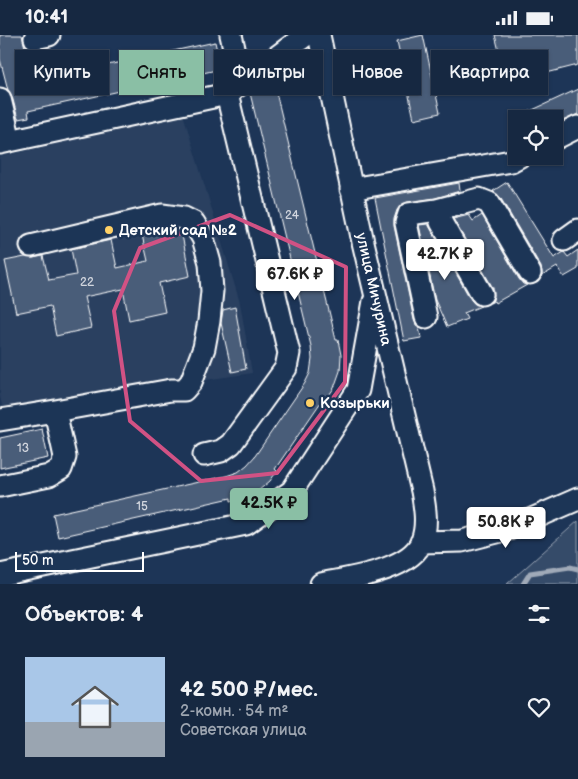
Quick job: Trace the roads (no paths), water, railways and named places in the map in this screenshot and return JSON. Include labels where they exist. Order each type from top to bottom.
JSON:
[{"type":"street","points":[[231,35],[232,50]]},
{"type":"street","points":[[286,50],[306,35]]},
{"type":"street","name":"улица Мичурина","points":[[319,35],[351,189],[422,491],[426,513],[425,531],[421,542]]},
{"type":"street","points":[[0,99],[5,142],[214,93]]},
{"type":"street","points":[[204,455],[221,451],[231,443],[286,368],[289,353],[236,95]]},
{"type":"street","points":[[563,134],[578,127]]},
{"type":"street","points":[[351,189],[508,162]]},
{"type":"street","points":[[467,169],[470,201]]},
{"type":"street","points":[[426,317],[406,223],[409,214],[437,210],[478,199],[489,203],[530,273]]},
{"type":"street","points":[[437,210],[482,294]]},
{"type":"street","points":[[0,420],[172,390],[184,390],[191,382],[204,348],[209,321],[212,291],[210,263],[204,238],[194,223],[184,218],[162,215],[32,245]]},
{"type":"street","points":[[0,575],[246,524],[292,491],[358,391],[375,294]]},
{"type":"street","points":[[0,486],[48,477],[61,469],[65,457],[55,411]]},
{"type":"street","points":[[321,584],[384,569],[403,561],[415,552],[421,542],[462,541],[509,529],[578,499]]},
{"type":"waterway","points":[[523,584],[530,573],[570,567],[578,569]]},
{"type":"place","name":"Детский сад №2","points":[[109,230]]},
{"type":"place","name":"Козырьки","points":[[310,403]]}]
